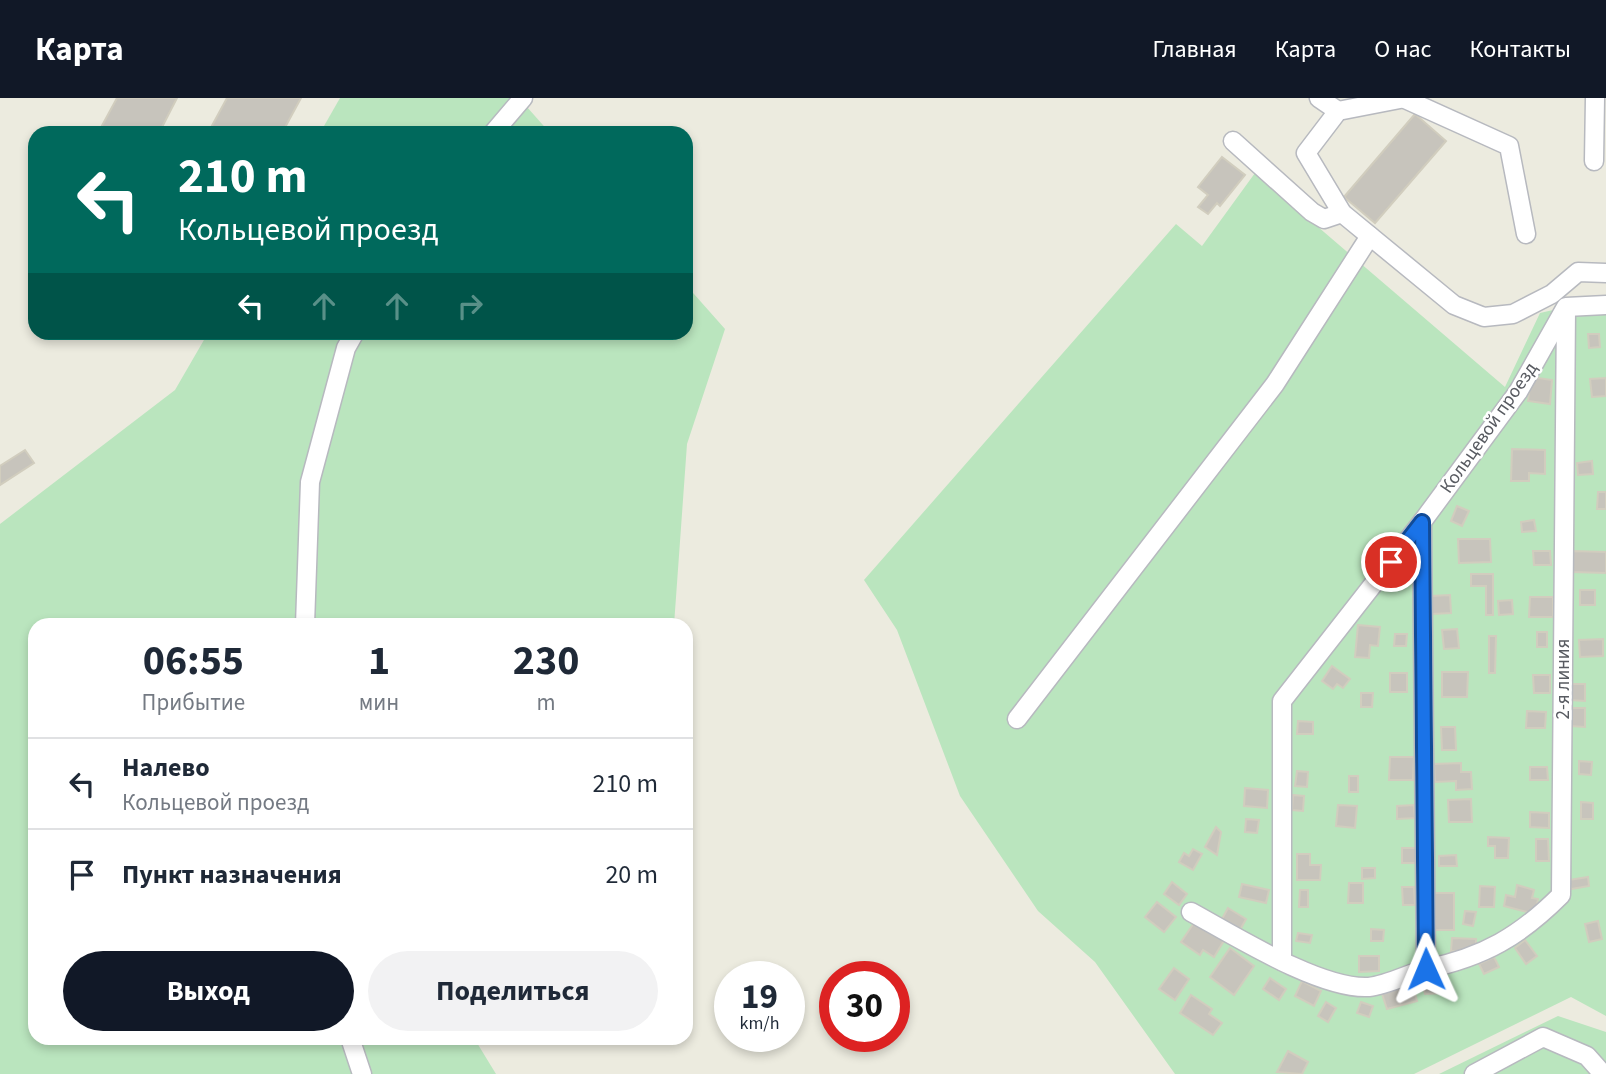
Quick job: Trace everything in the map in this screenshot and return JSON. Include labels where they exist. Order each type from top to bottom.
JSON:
[{"type":"street","points":[[499,126],[523,98]]},
{"type":"street","points":[[1319,98],[1338,111]]},
{"type":"street","points":[[1594,161],[1595,98]]},
{"type":"street","points":[[1526,234],[1509,146],[1405,99],[1338,111],[1306,153],[1342,213],[1454,305],[1484,317],[1513,314],[1552,294],[1578,272],[1606,273]]},
{"type":"street","points":[[1233,141],[1312,212],[1324,219],[1342,213]]},
{"type":"street","points":[[1017,719],[1275,384],[1370,236]]},
{"type":"street","points":[[1566,307],[1606,305]]},
{"type":"street","name":"Кольцевой проезд","points":[[1282,961],[1282,701],[1422,522],[1518,392],[1566,307]]},
{"type":"street","name":"2-я линия","points":[[1426,969],[1463,961],[1493,947],[1522,930],[1561,895],[1566,307]]},
{"type":"street","points":[[304,618],[310,482],[346,348],[350,340]]},
{"type":"street","points":[[1191,912],[1282,961],[1348,986],[1371,987],[1426,969],[1422,522]]},
{"type":"street","points":[[1474,1074],[1543,1037],[1587,1056],[1599,1072]]},
{"type":"street","points":[[353,1045],[362,1074]]},
{"type":"green space","points":[[340,98],[519,98],[544,126],[324,126]]},
{"type":"green space","points":[[1255,173],[1505,387],[1540,313],[1566,307],[1606,305],[1606,1016],[1571,997],[1414,1074],[1175,1074],[1095,962],[1038,911],[960,796],[897,630],[864,580],[1176,224],[1202,246]]},
{"type":"green space","points":[[693,293],[725,329],[687,444],[675,618],[28,618],[28,1045],[478,1045],[496,1074],[0,1074],[0,524],[175,390],[204,340],[693,340]]},
{"type":"green space","points":[[1558,1016],[1606,1032],[1606,1074],[1439,1074]]},
{"type":"building","points":[[117,98],[177,98],[163,126],[102,126]]},
{"type":"building","points":[[227,98],[301,98],[286,126],[212,126]]},
{"type":"building","points":[[1415,114],[1446,141],[1375,223],[1344,197]]},
{"type":"building","points":[[1222,157],[1245,175],[1220,206],[1217,203],[1208,214],[1198,207],[1208,195],[1198,187]]},
{"type":"building","points":[[1588,334],[1599,334],[1600,347],[1589,348]]},
{"type":"building","points":[[1531,377],[1552,380],[1550,404],[1528,401]]},
{"type":"building","points":[[1606,378],[1606,396],[1592,397],[1590,379]]},
{"type":"building","points":[[1512,449],[1545,450],[1545,474],[1529,473],[1529,481],[1511,481]]},
{"type":"building","points":[[25,450],[34,463],[0,485],[0,466]]},
{"type":"building","points":[[1592,461],[1593,474],[1578,475],[1577,463]]},
{"type":"building","points":[[1598,492],[1606,492],[1606,509],[1597,509]]},
{"type":"building","points":[[1457,506],[1469,511],[1462,526],[1451,521]]},
{"type":"building","points":[[1534,520],[1536,531],[1522,532],[1521,522]]},
{"type":"building","points":[[1458,539],[1490,539],[1491,562],[1459,563]]},
{"type":"building","points":[[1533,551],[1550,551],[1551,565],[1534,565]]},
{"type":"building","points":[[1572,551],[1606,552],[1606,573],[1572,572]]},
{"type":"building","points":[[1409,555],[1418,562],[1401,586],[1392,580]]},
{"type":"building","points":[[1471,574],[1493,574],[1493,615],[1486,615],[1486,586],[1471,586]]},
{"type":"building","points":[[1580,590],[1595,590],[1595,605],[1580,605]]},
{"type":"building","points":[[1450,595],[1451,613],[1432,614],[1431,596]]},
{"type":"building","points":[[1530,597],[1553,597],[1553,617],[1529,617]]},
{"type":"building","points":[[1512,600],[1513,614],[1499,615],[1498,601]]},
{"type":"building","points":[[1358,625],[1380,627],[1378,646],[1370,645],[1369,658],[1355,657]]},
{"type":"building","points":[[1457,629],[1459,648],[1444,649],[1442,630]]},
{"type":"building","points":[[1537,632],[1547,632],[1547,647],[1537,647]]},
{"type":"building","points":[[1395,634],[1407,634],[1406,646],[1394,646]]},
{"type":"building","points":[[1489,636],[1496,636],[1495,673],[1489,673]]},
{"type":"building","points":[[1603,639],[1603,656],[1580,657],[1579,640]]},
{"type":"building","points":[[1332,666],[1350,679],[1343,688],[1337,684],[1333,689],[1322,681]]},
{"type":"building","points":[[1442,672],[1468,672],[1467,697],[1442,697]]},
{"type":"building","points":[[1390,673],[1407,673],[1407,692],[1390,692]]},
{"type":"building","points":[[1533,675],[1550,675],[1550,693],[1534,693]]},
{"type":"building","points":[[1570,684],[1585,684],[1585,701],[1570,700]]},
{"type":"building","points":[[1361,693],[1373,693],[1372,707],[1361,707]]},
{"type":"building","points":[[1571,708],[1585,708],[1585,727],[1571,726]]},
{"type":"building","points":[[1527,711],[1546,712],[1545,728],[1526,728]]},
{"type":"building","points":[[1298,721],[1313,722],[1313,734],[1297,734]]},
{"type":"building","points":[[1441,727],[1455,727],[1456,750],[1442,750]]},
{"type":"building","points":[[1390,757],[1414,757],[1413,780],[1389,780]]},
{"type":"building","points":[[1579,761],[1592,762],[1591,775],[1579,774]]},
{"type":"building","points":[[1461,763],[1461,772],[1471,772],[1472,789],[1456,790],[1456,781],[1435,782],[1434,764]]},
{"type":"building","points":[[1530,767],[1547,767],[1548,780],[1530,780]]},
{"type":"building","points":[[1297,771],[1308,772],[1307,787],[1295,786]]},
{"type":"building","points":[[1349,776],[1358,776],[1358,792],[1349,792]]},
{"type":"building","points":[[1245,788],[1268,790],[1267,808],[1244,806]]},
{"type":"building","points":[[1293,795],[1304,796],[1303,811],[1292,810]]},
{"type":"building","points":[[1471,799],[1472,822],[1449,822],[1448,800]]},
{"type":"building","points":[[1581,802],[1593,803],[1593,819],[1581,819]]},
{"type":"building","points":[[1338,805],[1357,806],[1355,828],[1336,826]]},
{"type":"building","points":[[1414,805],[1415,818],[1397,819],[1397,806]]},
{"type":"building","points":[[1530,812],[1549,813],[1549,828],[1530,827]]},
{"type":"building","points":[[1246,819],[1259,820],[1257,833],[1245,832]]},
{"type":"building","points":[[1216,827],[1221,832],[1217,855],[1205,847]]},
{"type":"building","points":[[1488,837],[1509,838],[1508,858],[1495,858],[1495,846],[1488,846]]},
{"type":"building","points":[[1536,839],[1548,839],[1549,861],[1536,861]]},
{"type":"building","points":[[1402,848],[1418,848],[1418,863],[1402,863]]},
{"type":"building","points":[[1193,849],[1202,854],[1193,870],[1179,862],[1184,853],[1189,856]]},
{"type":"building","points":[[1297,854],[1310,854],[1310,865],[1321,865],[1320,880],[1297,880]]},
{"type":"building","points":[[1456,855],[1457,866],[1439,866],[1439,856]]},
{"type":"building","points":[[1362,868],[1375,868],[1375,878],[1362,879]]},
{"type":"building","points":[[1588,877],[1589,886],[1571,889],[1569,880]]},
{"type":"building","points":[[1172,882],[1187,894],[1179,905],[1164,894]]},
{"type":"building","points":[[1349,883],[1363,883],[1363,903],[1348,903]]},
{"type":"building","points":[[1242,884],[1269,890],[1266,903],[1239,897]]},
{"type":"building","points":[[1517,885],[1534,890],[1532,898],[1538,899],[1535,914],[1504,906],[1506,895],[1515,897]]},
{"type":"building","points":[[1480,886],[1495,887],[1494,907],[1479,907]]},
{"type":"building","points":[[1402,887],[1414,887],[1415,905],[1403,905]]},
{"type":"building","points":[[1300,890],[1308,890],[1308,907],[1299,907]]},
{"type":"building","points":[[1433,893],[1454,893],[1454,930],[1433,930]]},
{"type":"building","points":[[1157,902],[1176,917],[1164,932],[1145,917]]},
{"type":"building","points":[[1228,908],[1246,919],[1240,930],[1222,919]]},
{"type":"building","points":[[1465,911],[1476,912],[1473,926],[1463,924]]},
{"type":"building","points":[[1196,920],[1225,939],[1214,957],[1203,950],[1200,955],[1181,942]]},
{"type":"building","points":[[1598,921],[1602,939],[1589,942],[1585,924]]},
{"type":"building","points":[[1371,929],[1384,930],[1383,941],[1371,941]]},
{"type":"building","points":[[1298,933],[1312,935],[1310,943],[1296,941]]},
{"type":"building","points":[[1452,938],[1476,939],[1476,951],[1451,951]]},
{"type":"building","points":[[1525,940],[1537,956],[1526,964],[1515,948]]},
{"type":"building","points":[[1230,948],[1254,966],[1234,995],[1210,977]]},
{"type":"building","points":[[1359,956],[1379,956],[1379,971],[1359,972]]},
{"type":"building","points":[[1494,957],[1499,967],[1484,974],[1479,964]]},
{"type":"building","points":[[1174,968],[1189,979],[1175,1000],[1159,989]]},
{"type":"building","points":[[1442,974],[1446,993],[1425,994],[1421,979]]},
{"type":"building","points":[[1270,978],[1286,989],[1279,1000],[1263,989]]},
{"type":"building","points":[[1302,981],[1321,991],[1314,1006],[1295,996]]},
{"type":"building","points":[[1412,982],[1417,1001],[1387,1009],[1381,991]]},
{"type":"building","points":[[1191,995],[1212,1009],[1209,1014],[1222,1023],[1213,1035],[1180,1013]]},
{"type":"building","points":[[1326,1002],[1336,1008],[1328,1022],[1318,1016]]},
{"type":"building","points":[[1361,1002],[1373,1006],[1369,1017],[1357,1013]]},
{"type":"building","points":[[1288,1051],[1308,1062],[1302,1074],[1277,1072]]},
{"type":"route","points":[[1391,562],[1422,522],[1426,969]]}]
